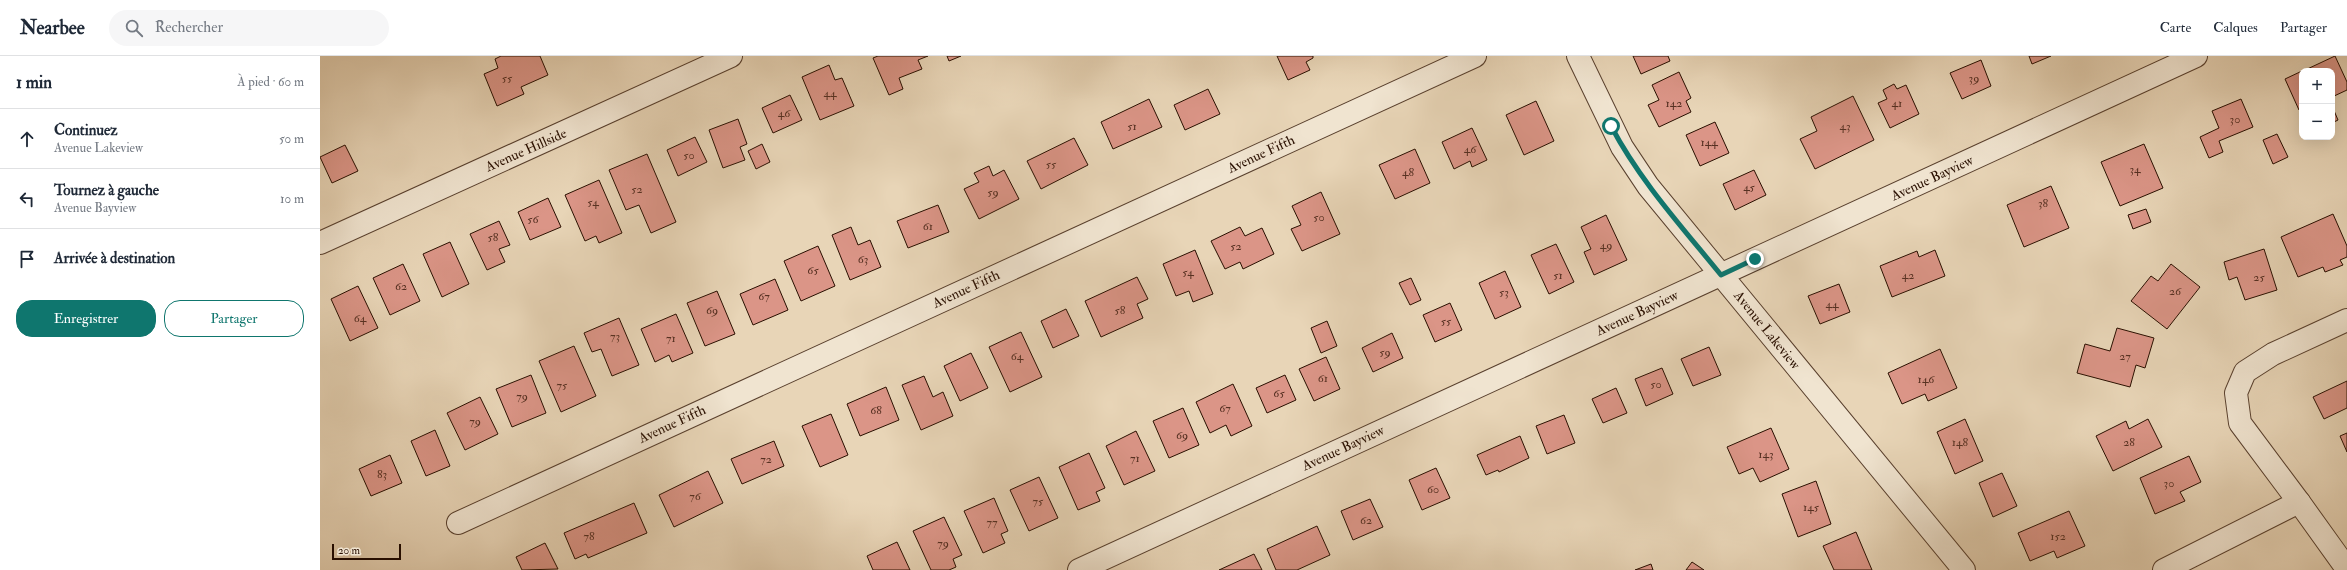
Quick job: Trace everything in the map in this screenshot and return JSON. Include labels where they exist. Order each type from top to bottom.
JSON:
[{"type":"street","name":"Avenue Hillside","points":[[320,244],[732,56]]},
{"type":"street","name":"Avenue Fifth","points":[[458,523],[1475,56]]},
{"type":"street","name":"Avenue Lakeview","points":[[1578,56],[1626,154],[1648,186],[1964,570]]},
{"type":"street","name":"Avenue Bayview","points":[[1079,570],[2196,56]]},
{"type":"street","points":[[2347,320],[2267,357],[2245,372],[2236,393],[2240,423],[2347,569]]},
{"type":"street","points":[[2164,570],[2299,502]]},
{"type":"building","points":[[501,56],[540,56],[548,75],[521,87],[524,94],[497,106],[484,74],[498,68],[495,59]]},
{"type":"building","points":[[878,56],[928,56],[918,60],[922,69],[899,78],[903,89],[889,95],[873,58]]},
{"type":"building","points":[[947,56],[961,56],[949,61]]},
{"type":"building","points":[[1277,56],[1313,56],[1313,58],[1306,62],[1310,70],[1288,80]]},
{"type":"building","points":[[1633,56],[1668,56],[1670,61],[1641,74]]},
{"type":"building","points":[[2029,56],[2051,56],[2032,64]]},
{"type":"building","points":[[2335,56],[2347,82],[2347,90],[2335,96],[2335,68],[2309,68]]},
{"type":"building","points":[[1981,60],[1991,86],[1962,99],[1950,73]]},
{"type":"building","points":[[829,65],[835,80],[842,78],[854,106],[820,120],[802,77]]},
{"type":"building","points":[[1679,72],[1691,98],[1686,101],[1691,112],[1659,127],[1648,105],[1659,100],[1652,85]]},
{"type":"building","points":[[2299,72],[2299,110],[2285,79]]},
{"type":"building","points":[[1894,84],[1897,89],[1906,85],[1919,114],[1890,128],[1878,103],[1887,99],[1883,90]]},
{"type":"building","points":[[1208,89],[1220,114],[1185,130],[1174,105]]},
{"type":"building","points":[[790,95],[802,120],[773,133],[762,108]]},
{"type":"building","points":[[1853,96],[1874,140],[1815,169],[1800,139],[1817,131],[1811,117]]},
{"type":"building","points":[[1149,99],[1162,127],[1113,149],[1101,122]]},
{"type":"building","points":[[2241,99],[2253,127],[2219,141],[2223,152],[2209,158],[2200,137],[2219,128],[2212,111]]},
{"type":"building","points":[[1536,101],[1554,141],[1524,155],[1506,115]]},
{"type":"building","points":[[2335,113],[2338,120],[2335,122]]},
{"type":"building","points":[[738,119],[747,144],[740,147],[745,160],[723,168],[709,130]]},
{"type":"building","points":[[1715,122],[1729,153],[1700,166],[1686,135]]},
{"type":"building","points":[[1472,128],[1487,160],[1472,167],[1470,161],[1454,169],[1442,142]]},
{"type":"building","points":[[2277,134],[2288,157],[2273,164],[2263,140]]},
{"type":"building","points":[[695,137],[707,162],[678,176],[667,150]]},
{"type":"building","points":[[1074,138],[1088,165],[1041,189],[1027,161]]},
{"type":"building","points":[[762,144],[770,162],[756,169],[748,151]]},
{"type":"building","points":[[2144,144],[2163,188],[2120,206],[2101,162]]},
{"type":"building","points":[[345,145],[358,171],[332,183],[320,157]]},
{"type":"building","points":[[1415,149],[1430,183],[1395,199],[1379,165]]},
{"type":"building","points":[[647,154],[676,222],[651,233],[639,205],[626,210],[609,170]]},
{"type":"building","points":[[989,166],[993,176],[1004,170],[1019,199],[979,219],[964,189],[979,182],[974,173]]},
{"type":"building","points":[[1754,170],[1766,195],[1735,210],[1723,184]]},
{"type":"building","points":[[599,180],[622,233],[599,243],[596,236],[585,241],[565,195]]},
{"type":"building","points":[[2051,186],[2069,228],[2024,247],[2007,205]]},
{"type":"building","points":[[1321,192],[1340,234],[1302,251],[1291,229],[1301,225],[1292,206]]},
{"type":"building","points":[[548,198],[561,227],[530,240],[518,212]]},
{"type":"building","points":[[938,205],[949,232],[908,248],[897,221]]},
{"type":"building","points":[[2146,209],[2151,222],[2133,229],[2128,215]]},
{"type":"building","points":[[2333,214],[2347,246],[2347,257],[2340,260],[2343,265],[2325,272],[2323,267],[2298,277],[2281,237]]},
{"type":"building","points":[[1606,215],[1627,260],[1594,275],[1584,252],[1591,249],[1581,227]]},
{"type":"building","points":[[499,221],[510,245],[499,249],[505,262],[487,270],[470,234]]},
{"type":"building","points":[[851,227],[858,245],[870,240],[881,267],[850,280],[832,235]]},
{"type":"building","points":[[1240,227],[1245,236],[1262,228],[1274,254],[1243,269],[1240,262],[1225,269],[1211,241]]},
{"type":"building","points":[[450,242],[469,284],[442,297],[423,254]]},
{"type":"building","points":[[1556,244],[1574,282],[1549,294],[1531,255]]},
{"type":"building","points":[[818,246],[835,286],[801,301],[784,261]]},
{"type":"building","points":[[2264,249],[2277,290],[2245,300],[2237,277],[2229,280],[2224,262]]},
{"type":"building","points":[[1195,250],[1213,294],[1193,302],[1189,291],[1176,296],[1163,264]]},
{"type":"building","points":[[1935,250],[1945,276],[1892,297],[1880,266],[1917,251],[1919,257]]},
{"type":"building","points":[[403,264],[420,301],[390,315],[373,278]]},
{"type":"building","points":[[2171,264],[2200,287],[2167,329],[2131,301],[2151,276],[2158,281]]},
{"type":"building","points":[[1505,271],[1521,307],[1495,319],[1479,283]]},
{"type":"building","points":[[1137,277],[1148,299],[1137,304],[1143,318],[1101,337],[1085,301]]},
{"type":"building","points":[[1411,278],[1421,300],[1410,305],[1399,283]]},
{"type":"building","points":[[775,279],[788,310],[753,325],[740,294]]},
{"type":"building","points":[[1839,284],[1850,312],[1820,324],[1808,296]]},
{"type":"building","points":[[358,286],[378,328],[350,341],[331,299]]},
{"type":"building","points":[[717,291],[735,334],[705,346],[687,303]]},
{"type":"building","points":[[1450,303],[1462,330],[1435,342],[1423,315]]},
{"type":"building","points":[[1066,309],[1079,336],[1053,348],[1041,321]]},
{"type":"building","points":[[676,314],[693,353],[672,362],[669,355],[655,362],[641,329]]},
{"type":"building","points":[[619,318],[639,365],[612,376],[601,349],[592,352],[584,333]]},
{"type":"building","points":[[1327,321],[1337,346],[1321,353],[1311,328]]},
{"type":"building","points":[[2117,328],[2154,338],[2145,368],[2136,365],[2130,387],[2077,373],[2085,344],[2110,351]]},
{"type":"building","points":[[1021,332],[1042,377],[1010,392],[989,347]]},
{"type":"building","points":[[1392,333],[1403,358],[1373,372],[1362,348]]},
{"type":"building","points":[[574,346],[596,396],[561,412],[539,361]]},
{"type":"building","points":[[1709,347],[1721,375],[1693,386],[1681,359]]},
{"type":"building","points":[[1940,349],[1957,388],[1928,401],[1925,394],[1902,404],[1888,373]]},
{"type":"building","points":[[971,353],[988,388],[960,401],[944,366]]},
{"type":"building","points":[[1326,357],[1340,389],[1314,401],[1299,369]]},
{"type":"building","points":[[1662,368],[1673,394],[1646,406],[1635,379]]},
{"type":"building","points":[[531,375],[546,413],[512,427],[496,389]]},
{"type":"building","points":[[1285,375],[1296,400],[1267,413],[1256,388]]},
{"type":"building","points":[[924,376],[933,397],[943,392],[953,416],[921,430],[902,385]]},
{"type":"building","points":[[2347,381],[2347,408],[2324,419],[2313,397]]},
{"type":"building","points":[[1233,384],[1252,426],[1231,436],[1226,425],[1210,433],[1196,402]]},
{"type":"building","points":[[886,387],[899,420],[860,436],[847,404]]},
{"type":"building","points":[[1616,388],[1627,413],[1603,423],[1592,399]]},
{"type":"building","points":[[480,397],[498,434],[465,450],[447,413]]},
{"type":"building","points":[[1183,408],[1199,445],[1169,458],[1153,421]]},
{"type":"building","points":[[831,414],[848,455],[820,467],[802,426]]},
{"type":"building","points":[[1564,415],[1575,443],[1547,454],[1536,426]]},
{"type":"building","points":[[1965,419],[1983,461],[1955,474],[1937,432]]},
{"type":"building","points":[[2148,419],[2162,447],[2113,471],[2096,436],[2126,421],[2129,429]]},
{"type":"building","points":[[1771,428],[1789,469],[1760,482],[1753,468],[1739,474],[1727,447]]},
{"type":"building","points":[[435,430],[450,466],[426,476],[411,441]]},
{"type":"building","points":[[1136,431],[1155,471],[1124,485],[1106,446]]},
{"type":"building","points":[[2347,433],[2347,452],[2340,436]]},
{"type":"building","points":[[1520,436],[1529,458],[1499,472],[1498,470],[1486,475],[1477,455]]},
{"type":"building","points":[[774,441],[784,466],[742,484],[731,459]]},
{"type":"building","points":[[1089,453],[1105,488],[1096,492],[1100,501],[1078,510],[1059,467]]},
{"type":"building","points":[[390,455],[402,483],[371,496],[359,469]]},
{"type":"building","points":[[2189,456],[2201,482],[2180,492],[2185,501],[2155,514],[2140,478]]},
{"type":"building","points":[[1436,468],[1450,498],[1422,510],[1409,480]]},
{"type":"building","points":[[708,471],[723,503],[674,527],[659,495]]},
{"type":"building","points":[[2002,473],[2017,506],[1993,517],[1979,483]]},
{"type":"building","points":[[1039,477],[1058,518],[1029,531],[1010,490]]},
{"type":"building","points":[[1816,481],[1831,524],[1798,537],[1782,494]]},
{"type":"building","points":[[994,498],[1008,531],[1001,534],[1005,543],[983,553],[964,511]]},
{"type":"building","points":[[1370,499],[1383,527],[1353,540],[1341,511]]},
{"type":"building","points":[[634,503],[647,533],[588,558],[586,554],[575,559],[564,533]]},
{"type":"building","points":[[2069,511],[2085,546],[2057,558],[2054,551],[2030,561],[2018,533]]},
{"type":"building","points":[[944,517],[962,555],[953,559],[956,567],[949,570],[931,570],[913,531]]},
{"type":"building","points":[[1317,526],[1330,555],[1297,570],[1276,570],[1267,549]]},
{"type":"building","points":[[1856,532],[1872,570],[1834,570],[1823,546]]},
{"type":"building","points":[[897,542],[910,570],[873,570],[867,556]]},
{"type":"building","points":[[545,543],[558,569],[522,570],[516,557]]},
{"type":"building","points":[[1254,554],[1262,570],[1219,570]]},
{"type":"building","points":[[1692,562],[1704,570],[1686,570]]},
{"type":"building","points":[[1651,564],[1653,570],[1635,570]]},
{"type":"route","points":[[1611,126],[1622,147],[1648,186],[1721,275],[1755,259]]}]
